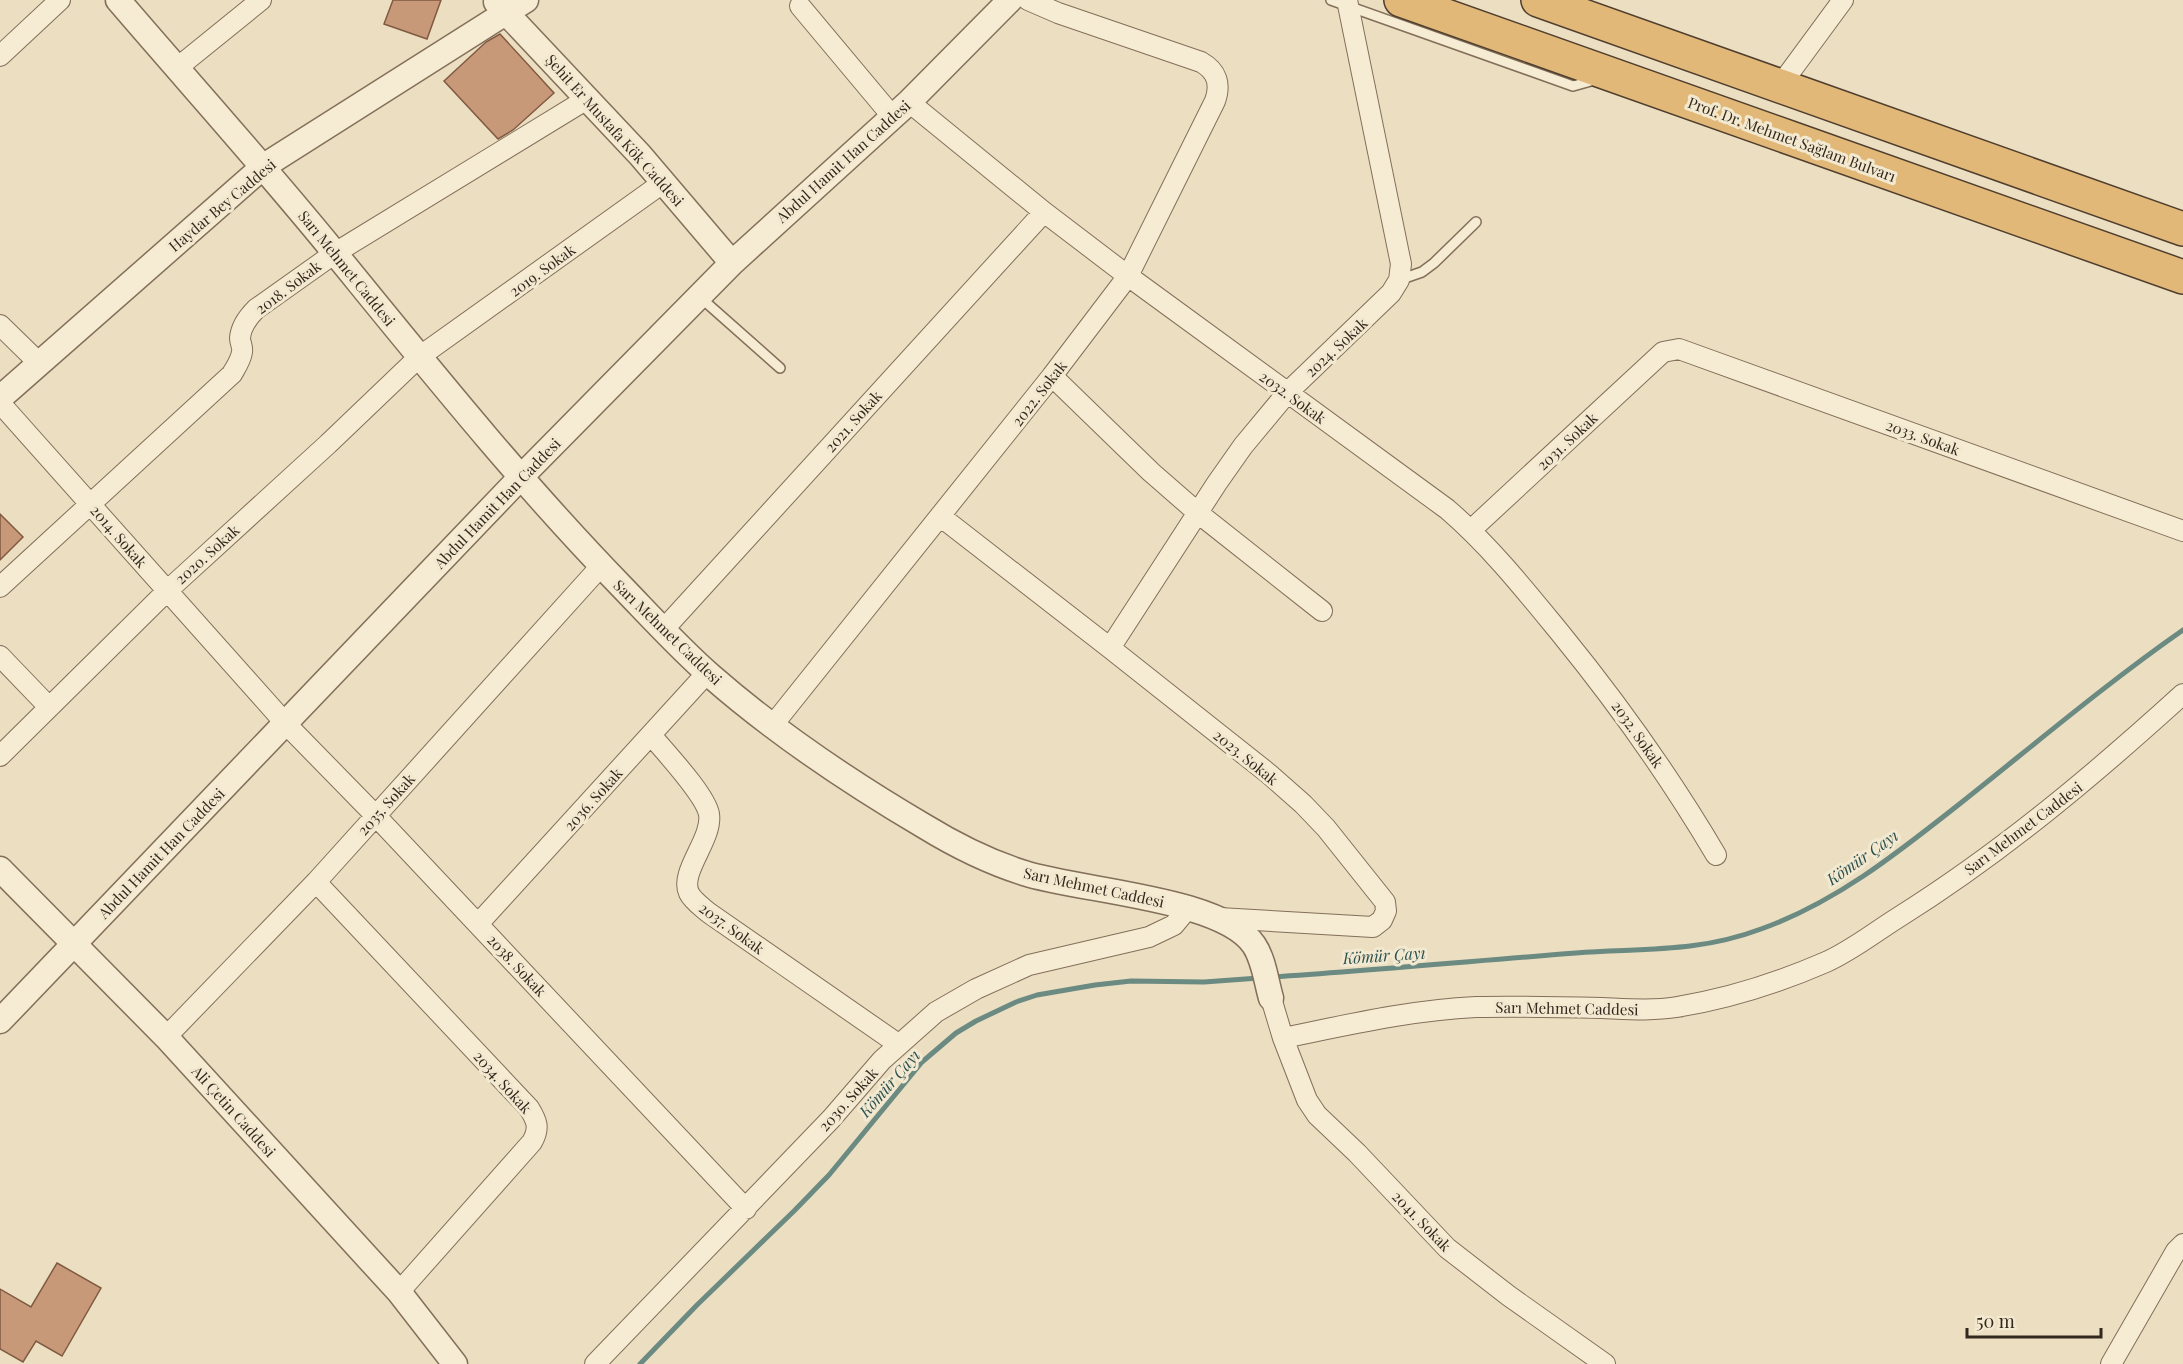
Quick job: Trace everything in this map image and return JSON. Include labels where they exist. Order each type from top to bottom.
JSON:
[{"type":"highway","name":"Prof. Dr. Mehmet Sağlam Bulvarı","points":[[1401,0],[2183,277]]},
{"type":"highway","points":[[1538,0],[2183,229]]},
{"type":"street","points":[[0,56],[60,0]]},
{"type":"street","name":"Sarı Mehmet Caddesi","points":[[118,0],[264,166],[520,478],[601,566],[707,673],[772,726],[924,827],[993,862],[1053,881],[1188,908],[1216,918],[1245,936],[1254,946],[1260,960],[1283,1038],[1426,1011],[1476,1008],[1640,1009],[1676,1007],[1718,998],[1828,961],[1921,903],[1989,855],[2078,786],[2183,694]]},
{"type":"street","points":[[177,68],[261,0]]},
{"type":"street","name":"Abdul Hamit Han Caddesi","points":[[0,1021],[520,478],[699,296],[900,109],[1010,0]]},
{"type":"street","points":[[800,6],[900,109],[1044,212],[1128,276],[1215,101],[1218,90],[1217,79],[1211,69],[1201,62],[1058,14],[1028,0]]},
{"type":"street","points":[[1779,87],[1843,0]]},
{"type":"street","points":[[1342,2],[1401,264],[1399,280]]},
{"type":"street","name":"Şehit Er Mustafa Kök Caddesi","points":[[509,4],[587,99],[664,182],[732,263]]},
{"type":"street","name":"Haydar Bey Caddesi","points":[[0,398],[264,166],[509,4]]},
{"type":"street","name":"2018. Sokak","points":[[0,587],[232,374],[242,351],[240,337],[242,328],[247,318],[256,309],[335,253],[587,99]]},
{"type":"street","name":"2019. Sokak","points":[[419,357],[664,182]]},
{"type":"street","name":"2021. Sokak","points":[[663,630],[1044,212]]},
{"type":"street","name":"2022. Sokak","points":[[772,726],[1052,376],[1128,276]]},
{"type":"street","name":"2032. Sokak","points":[[1128,276],[1447,509],[1471,530],[1498,558],[1603,686],[1649,748],[1716,855]]},
{"type":"street","name":"2024. Sokak","points":[[1110,648],[1243,446],[1287,393],[1375,310],[1391,293],[1399,280]]},
{"type":"street","points":[[0,325],[39,363]]},
{"type":"street","name":"2033. Sokak","points":[[1663,352],[1679,349],[1688,352],[2183,531]]},
{"type":"street","name":"2031. Sokak","points":[[1471,530],[1663,352]]},
{"type":"street","name":"2020. Sokak","points":[[0,756],[167,591],[328,444],[419,357]]},
{"type":"street","points":[[1052,376],[1151,472],[1198,513],[1322,612]]},
{"type":"street","name":"2014. Sokak","points":[[0,403],[286,724]]},
{"type":"street","name":"2023. Sokak","points":[[940,516],[1269,774],[1303,804],[1326,828],[1370,882],[1385,902],[1386,911],[1382,920],[1373,927],[1216,918]]},
{"type":"street","name":"2035. Sokak","points":[[166,1037],[316,882],[601,566]]},
{"type":"street","points":[[0,656],[49,707]]},
{"type":"street","name":"2036. Sokak","points":[[478,924],[707,673]]},
{"type":"street","name":"2038. Sokak","points":[[286,724],[375,815],[746,1209]]},
{"type":"street","name":"2037. Sokak","points":[[651,735],[693,786],[708,810],[710,823],[689,876],[687,886],[689,894],[709,913],[898,1044]]},
{"type":"street","name":"Ali Çetin Caddesi","points":[[0,869],[166,1037],[399,1292],[455,1364]]},
{"type":"street","name":"2034. Sokak","points":[[316,882],[529,1108],[536,1119],[538,1130],[532,1142],[399,1292]]},
{"type":"street","name":"2030. Sokak","points":[[595,1364],[746,1209],[898,1044],[936,1012],[976,989],[1029,965],[1149,937],[1174,925],[1188,908]]},
{"type":"street","name":"2041. Sokak","points":[[1283,1038],[1307,1100],[1317,1115],[1357,1153],[1447,1248],[1509,1296],[1605,1364]]},
{"type":"street","points":[[2111,1364],[2176,1251],[2183,1244]]},
{"type":"lane","points":[[1342,2],[1573,86],[1615,74]]},
{"type":"lane","points":[[1399,280],[1422,272],[1434,263],[1476,222]]},
{"type":"lane","points":[[699,296],[780,368]]},
{"type":"building","points":[[393,0],[441,0],[427,39],[384,24]]},
{"type":"building","points":[[500,34],[554,93],[513,130],[498,139],[444,81],[486,42]]},
{"type":"building","points":[[0,514],[23,537],[0,560]]},
{"type":"building","points":[[57,1263],[101,1288],[62,1356],[36,1341],[23,1362],[0,1349],[0,1289],[31,1307]]},
{"type":"waterway","name":"Kömür Çayı","points":[[1272,977],[1692,946],[1737,937],[1761,929],[1816,905],[1891,857],[2099,692],[2183,630]]},
{"type":"waterway","name":"Kömür Çayı","points":[[640,1364],[829,1175],[922,1062],[956,1033],[1016,1002],[1037,995],[1131,981],[1204,982],[1259,978]]}]
